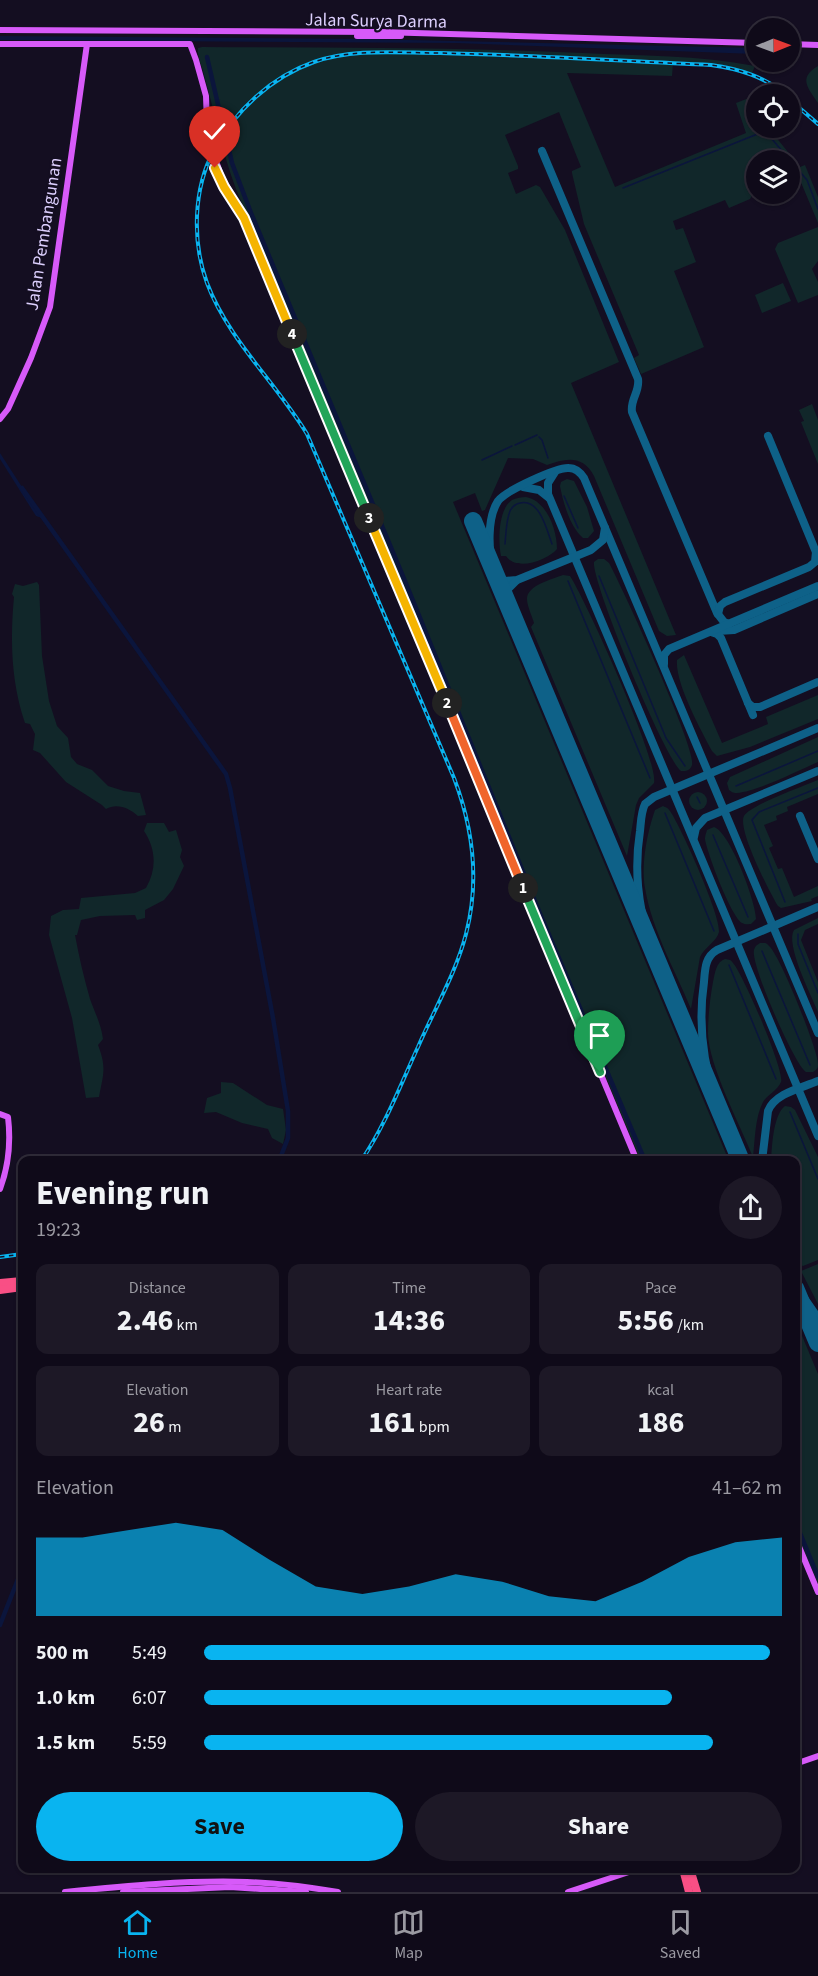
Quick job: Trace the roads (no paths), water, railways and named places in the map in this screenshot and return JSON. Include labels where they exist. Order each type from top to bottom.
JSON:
[{"type":"highway","points":[[0,1283],[18,1281]]},
{"type":"highway","points":[[0,1290],[18,1288]]},
{"type":"highway","points":[[684,1873],[689,1892]]},
{"type":"highway","points":[[691,1873],[697,1892]]},
{"type":"main road","name":"Jalan Surya Darma","points":[[0,30],[135,38]]},
{"type":"main road","name":"Jalan Surya Darma","points":[[0,44],[86,44],[135,38],[247,34],[527,37],[746,45]]},
{"type":"main road","points":[[135,38],[190,45],[204,88],[213,155],[224,187],[244,218],[635,1156]]},
{"type":"main road","name":"Jalan Pembangunan","points":[[0,417],[8,409],[22,379],[50,307],[86,44]]},
{"type":"main road","points":[[800,45],[818,46]]},
{"type":"main road","points":[[0,1114],[8,1117],[9,1133],[8,1157],[0,1189]]},
{"type":"main road","points":[[800,1549],[818,1592]]},
{"type":"main road","points":[[800,1762],[818,1756]]},
{"type":"main road","points":[[568,1892],[626,1873]]},
{"type":"main road","points":[[64,1892],[116,1890],[162,1884],[246,1882],[338,1892]]},
{"type":"main road","points":[[123,1892],[249,1887],[306,1892]]},
{"type":"water","points":[[0,36],[363,39],[746,48],[746,54],[456,43],[0,40]]},
{"type":"water","points":[[0,453],[42,518],[36,516],[0,459]]},
{"type":"waterway","points":[[207,57],[223,126]]},
{"type":"waterway","points":[[623,188],[765,131],[807,180],[818,209]]},
{"type":"waterway","points":[[227,141],[232,163],[251,213],[405,581],[539,911],[643,1156]]},
{"type":"waterway","points":[[515,445],[537,435]]},
{"type":"waterway","points":[[539,437],[548,458]]},
{"type":"waterway","points":[[482,460],[512,446]]},
{"type":"waterway","points":[[22,488],[226,774],[273,1018],[288,1111],[288,1138],[281,1156]]},
{"type":"waterway","points":[[564,496],[578,528]]},
{"type":"waterway","points":[[505,544],[510,511],[520,503],[533,505],[538,510],[552,544]]},
{"type":"waterway","points":[[599,576],[666,738],[685,766]]},
{"type":"waterway","points":[[568,581],[650,778]]},
{"type":"waterway","points":[[736,786],[818,751]]},
{"type":"waterway","points":[[785,902],[752,820],[759,812],[818,788]]},
{"type":"waterway","points":[[697,797],[700,803]]},
{"type":"waterway","points":[[665,813],[714,931]]},
{"type":"waterway","points":[[713,835],[748,917]]},
{"type":"waterway","points":[[798,934],[798,944],[818,993]]},
{"type":"waterway","points":[[762,951],[810,1065]]},
{"type":"waterway","points":[[729,965],[776,1079]]},
{"type":"waterway","points":[[790,1112],[818,1179]]},
{"type":"waterway","points":[[800,1533],[818,1577]]},
{"type":"waterway","points":[[0,1625],[18,1579]]},
{"type":"railway","points":[[364,1156],[392,1106],[462,949],[473,894],[470,835],[454,778],[307,434],[227,323],[207,283],[197,233],[199,198],[207,165],[232,122],[269,86],[298,68],[345,55],[376,52],[474,54],[711,65],[751,75],[771,84]]},
{"type":"railway","points":[[800,108],[818,124]]},
{"type":"railway","points":[[0,1257],[18,1255]]}]
